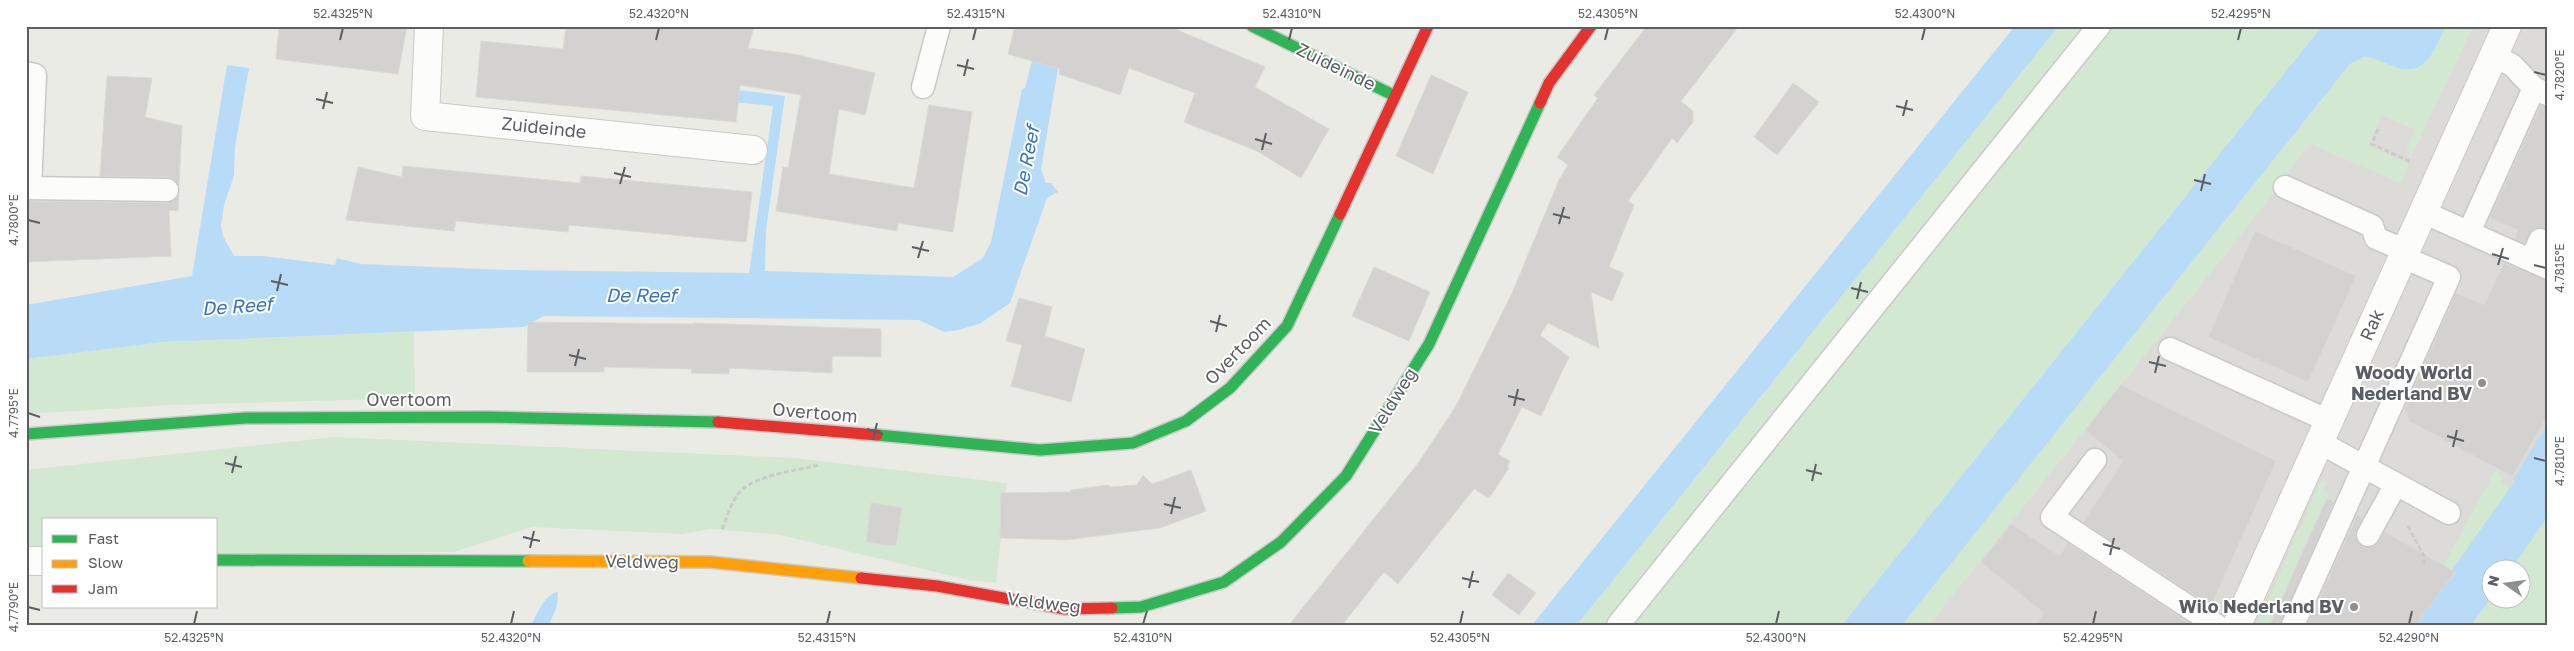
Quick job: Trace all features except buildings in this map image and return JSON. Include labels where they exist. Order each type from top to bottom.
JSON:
[{"type":"street","name":"Zuideinde","points":[[429,26],[424,116],[753,150]]},
{"type":"street","name":"Zuideinde","points":[[1252,26],[1394,95]]},
{"type":"street","name":"Overtoom","points":[[26,434],[246,418],[487,417],[725,422],[1040,450],[1134,443],[1186,421],[1230,388],[1287,326],[1428,26]]},
{"type":"street","name":"Veldweg","points":[[218,560],[710,562],[937,586],[1065,609],[1141,607],[1224,582],[1282,542],[1346,476],[1429,344],[1549,84],[1591,26]]},
{"type":"street","name":"Rak","points":[[2237,625],[2507,26]]},
{"type":"street","points":[[26,561],[42,561]]},
{"type":"lane","points":[[924,87],[939,26]]},
{"type":"lane","points":[[1618,625],[2099,26]]},
{"type":"lane","points":[[2469,232],[2541,91],[2512,64],[2494,56]]},
{"type":"lane","points":[[26,73],[35,75],[28,188],[167,190]]},
{"type":"lane","points":[[2285,187],[2372,226],[2376,238],[2448,277],[2293,625]]},
{"type":"lane","points":[[2423,212],[2469,232],[2539,256]]},
{"type":"lane","points":[[2170,349],[2324,432],[2363,466],[2449,513]]},
{"type":"lane","points":[[2095,460],[2052,517],[2216,625]]},
{"type":"lane","points":[[2368,535],[2396,484]]},
{"type":"path","points":[[2378,129],[2372,144],[2440,174]]},
{"type":"path","points":[[710,562],[732,505],[743,489],[754,481],[829,463]]},
{"type":"path","points":[[2412,534],[2425,558],[2423,567]]},
{"type":"shaded area","points":[[2446,26],[2548,26],[2548,625],[1902,625],[2293,136],[2433,54]]},
{"type":"green space","points":[[2059,26],[2322,26],[1842,625],[1577,625]]},
{"type":"green space","points":[[2446,26],[2473,26],[2411,158],[2408,157],[2410,152],[2406,150],[2415,130],[2382,115],[2368,146],[2409,164],[2400,183],[2310,144],[2249,225],[1929,625],[1902,625],[2350,64],[2364,57],[2433,54]]},
{"type":"green space","points":[[414,332],[415,398],[173,405],[26,414],[26,359],[163,342]]},
{"type":"green space","points":[[334,437],[794,458],[1007,483],[996,583],[968,580],[781,535],[711,529],[682,534],[532,527],[454,552],[218,555],[218,518],[42,518],[42,558],[26,559],[26,470]]},
{"type":"green space","points":[[2497,468],[2500,470],[2499,476],[2503,478],[2501,483],[2510,488],[2452,570],[2443,566]]},
{"type":"green space","points":[[2327,481],[2322,491],[2329,494],[2328,497],[2270,625],[2257,625],[2320,482]]},
{"type":"green space","points":[[2548,516],[2548,625],[2471,625],[2484,608],[2532,608],[2532,558],[2519,558]]},
{"type":"water","points":[[2015,26],[2059,26],[1577,625],[1532,625]]},
{"type":"water","points":[[2322,26],[2446,26],[2429,58],[2416,68],[2408,70],[2398,68],[2364,57],[2350,64],[1902,625],[1842,625]]},
{"type":"water","name":"De Reef","points":[[1035,49],[1059,63],[1041,169],[1046,183],[1051,183],[1058,192],[1047,198],[1010,303],[981,323],[959,330],[944,332],[919,320],[544,316],[524,327],[163,342],[26,359],[26,305],[192,276],[227,65],[249,68],[235,147],[234,176],[224,205],[221,226],[223,236],[234,256],[263,256],[335,265],[337,258],[361,264],[507,270],[749,273],[773,106],[569,86],[598,72],[785,96],[766,230],[765,271],[953,277],[983,258],[991,242],[1022,89],[1025,88]]},
{"type":"water","points":[[2548,423],[2548,516],[2519,558],[2482,558],[2482,608],[2484,608],[2471,625],[2408,625],[2444,579],[2449,581],[2456,573],[2452,570],[2515,481],[2513,480]]},
{"type":"water","points":[[558,592],[557,606],[549,625],[531,625],[545,600],[553,593]]},
{"type":"traffic: fast","points":[[1252,26],[1393,95]]},
{"type":"traffic: fast","points":[[1112,608],[1141,607],[1224,582],[1281,542],[1346,476],[1429,344],[1540,103]]},
{"type":"traffic: fast","points":[[877,435],[1040,450],[1133,443],[1186,421],[1230,388],[1287,326],[1340,214]]},
{"type":"traffic: fast","points":[[26,434],[246,418],[487,417],[718,422]]},
{"type":"traffic: fast","points":[[218,560],[528,561]]},
{"type":"traffic: slow","points":[[528,561],[710,562],[861,578]]},
{"type":"traffic: jam","points":[[1340,214],[1428,26]]},
{"type":"traffic: jam","points":[[1540,103],[1549,83],[1591,26]]},
{"type":"traffic: jam","points":[[718,422],[877,435]]},
{"type":"traffic: jam","points":[[861,578],[937,586],[1065,609],[1112,608]]},
{"type":"place","name":"Woody World Nederland BV","points":[[2482,383]]},
{"type":"place","name":"Wilo Nederland BV","points":[[2354,607]]}]
